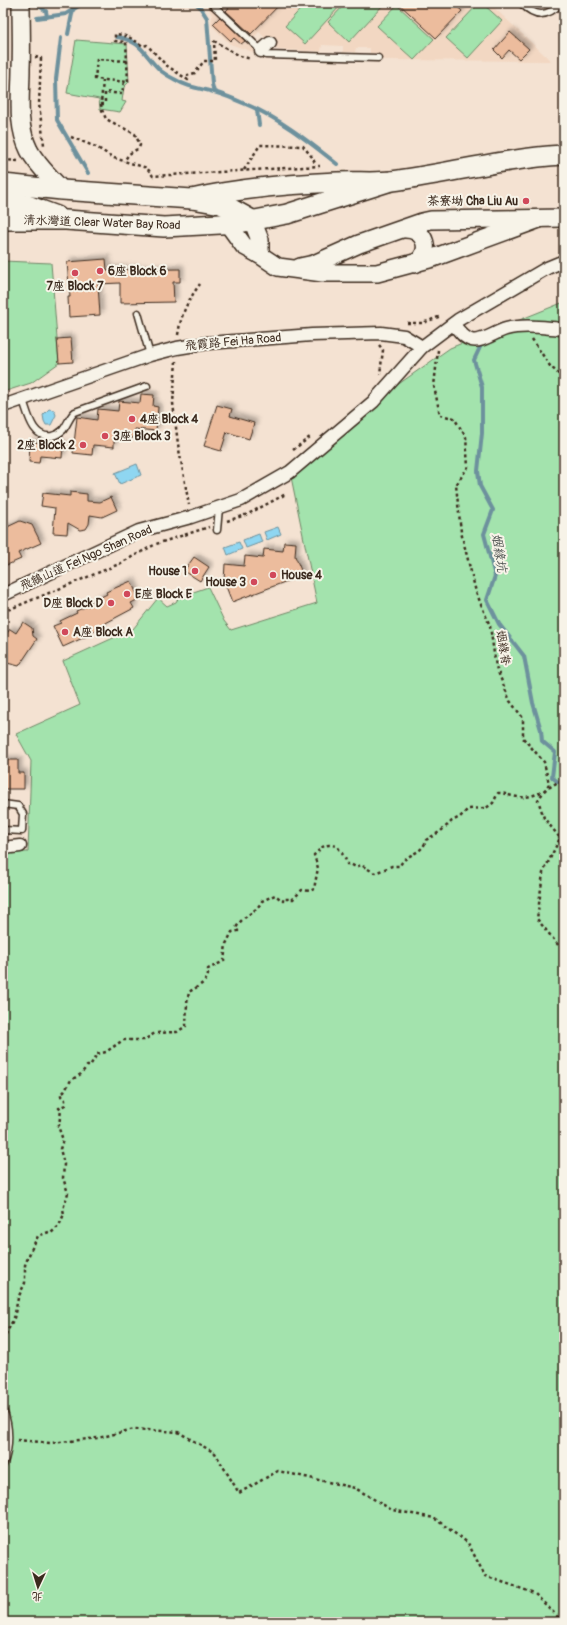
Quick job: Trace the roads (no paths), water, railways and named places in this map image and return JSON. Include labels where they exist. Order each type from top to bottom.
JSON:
[{"type":"main road","points":[[21,3],[21,125],[24,136],[35,158],[62,190]]},
{"type":"main road","points":[[192,199],[220,193],[273,186],[338,182],[390,181],[513,160],[564,155]]},
{"type":"main road","name":"清水灣道 Clear Water Bay Road","points":[[3,220],[66,220],[164,227],[228,224],[287,214],[390,181]]},
{"type":"main road","points":[[3,184],[62,190],[192,199],[221,204],[252,220],[260,240],[260,255]]},
{"type":"main road","points":[[3,202],[27,205],[66,220]]},
{"type":"main road","points":[[290,270],[314,264],[359,244],[431,220],[564,218]]},
{"type":"main road","points":[[228,224],[244,246],[260,255],[274,266],[290,270],[323,273],[377,273],[415,264],[539,219]]},
{"type":"main road","points":[[405,229],[414,230],[419,233],[425,242],[424,254],[415,264]]},
{"type":"street","name":"飛鵝山道 Fei Ngo Shan Road","points":[[3,594],[139,532],[191,517],[241,500],[290,472],[373,402],[422,347],[453,324],[547,268],[564,261]]},
{"type":"street","points":[[453,324],[466,338],[472,341],[480,340],[506,329],[523,327],[564,328]]},
{"type":"street","name":"飛霞路 Fei Ha Road","points":[[3,406],[150,355],[176,348],[208,343],[312,335],[380,333],[404,336],[422,347]]},
{"type":"street","points":[[3,848],[20,846]]},
{"type":"lane","points":[[210,3],[266,50],[378,58]]},
{"type":"lane","points":[[521,3],[532,12],[544,14],[555,9],[561,3]]},
{"type":"lane","points":[[138,313],[150,355]]},
{"type":"lane","points":[[22,400],[36,430],[42,435],[49,436],[57,434],[63,430],[69,416],[75,412],[147,386]]},
{"type":"lane","points":[[218,528],[219,508]]},
{"type":"lane","points":[[3,804],[18,806],[21,809],[23,819],[22,831],[3,830]]},
{"type":"lane","points":[[3,1410],[6,1416],[8,1437],[6,1458],[3,1465]]},
{"type":"water","points":[[49,409],[54,410],[56,415],[51,425],[46,425],[43,415]]},
{"type":"water","points":[[137,464],[141,475],[120,484],[115,473]]},
{"type":"water","points":[[278,527],[281,534],[267,540],[264,532]]},
{"type":"water","points":[[259,534],[262,542],[246,548],[243,540]]},
{"type":"water","points":[[239,542],[242,549],[228,555],[225,547]]},
{"type":"waterway","points":[[35,3],[46,11],[47,17]]},
{"type":"waterway","points":[[37,18],[66,14],[83,3]]},
{"type":"waterway","points":[[195,3],[200,7],[207,18],[212,84],[214,92]]},
{"type":"waterway","points":[[68,34],[73,9]]},
{"type":"waterway","points":[[117,37],[126,39],[138,46],[161,71],[179,82],[229,97],[268,115],[304,138],[337,164]]},
{"type":"waterway","points":[[61,38],[56,79],[57,120],[88,173]]},
{"type":"waterway","points":[[257,110],[259,125]]},
{"type":"waterway","name":"姻緣坑","points":[[482,343],[474,360],[482,387],[482,433],[478,471],[480,486],[493,510],[484,534],[495,576],[487,600],[499,624],[524,656],[533,703],[541,730],[542,741],[555,752],[552,777],[558,782]]},
{"type":"place","name":"茶寮坳 Cha Liu Au","points":[[526,201]]},
{"type":"place","name":"6座 Block 6","points":[[100,271]]},
{"type":"place","name":"7座 Block 7","points":[[75,273]]},
{"type":"place","name":"4座 Block 4","points":[[132,419]]},
{"type":"place","name":"3座 Block 3","points":[[105,436]]},
{"type":"place","name":"2座 Block 2","points":[[83,445]]},
{"type":"place","name":"House 1","points":[[195,571]]},
{"type":"place","name":"House 4","points":[[273,575]]},
{"type":"place","name":"House 3","points":[[254,582]]},
{"type":"place","name":"E座 Block E","points":[[127,594]]},
{"type":"place","name":"D座 Block D","points":[[111,603]]},
{"type":"place","name":"A座 Block A","points":[[65,632]]}]
